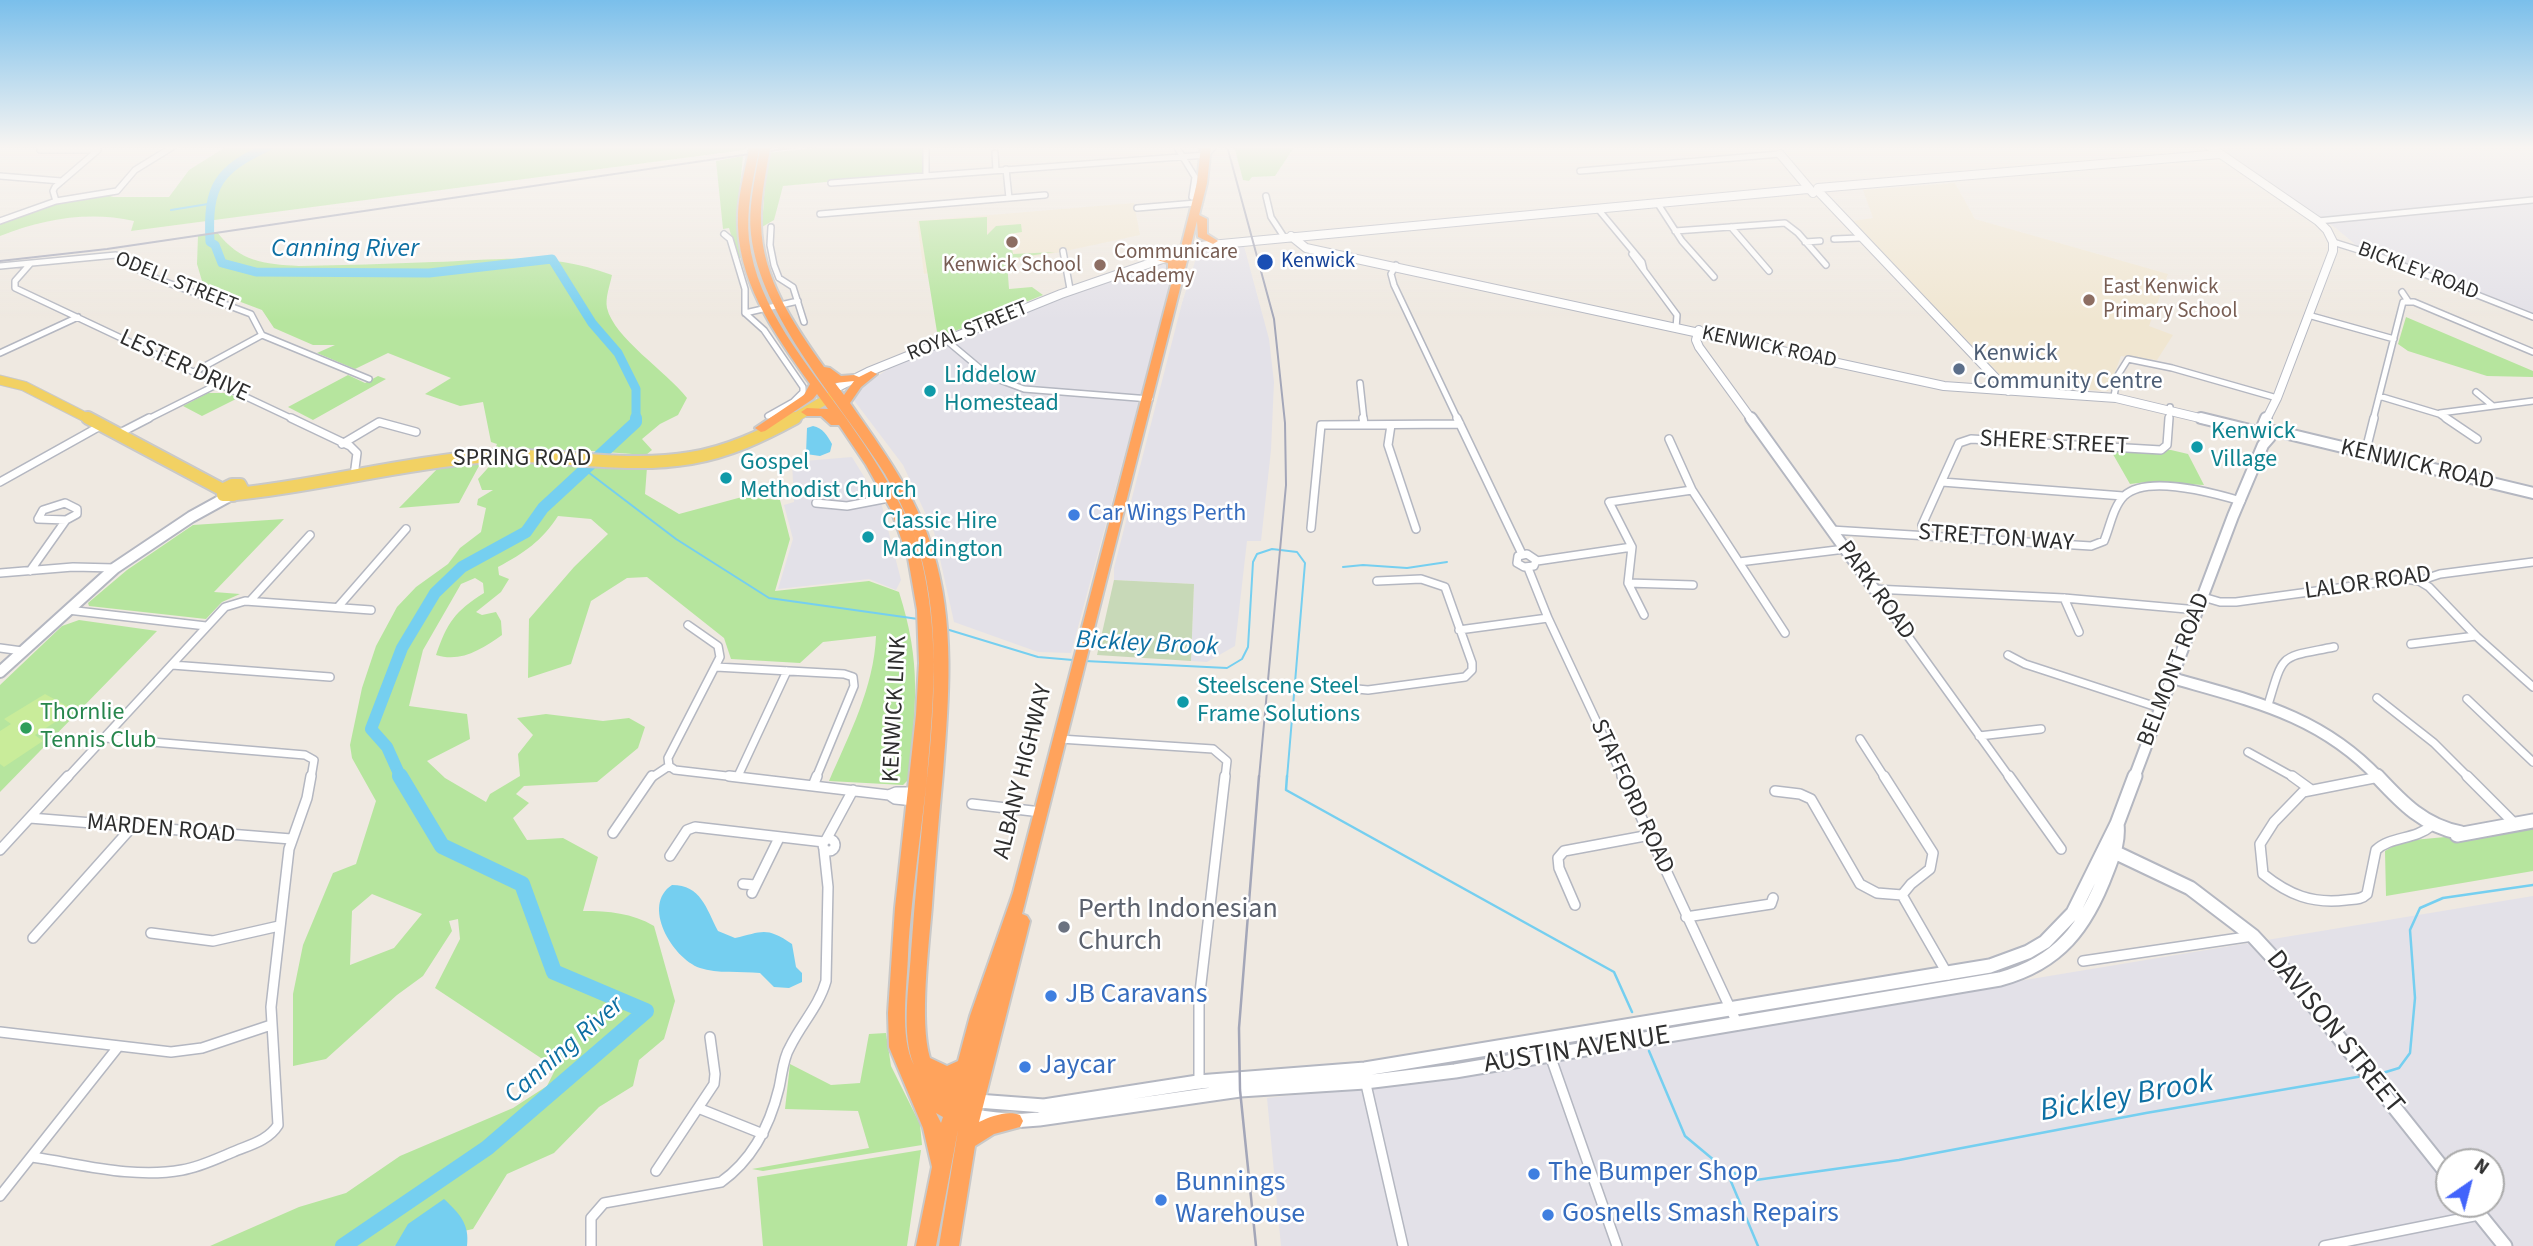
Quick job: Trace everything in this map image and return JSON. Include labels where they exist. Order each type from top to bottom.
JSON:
[{"type":"highway","name":"KENWICK LINK","points":[[756,204],[756,232],[779,331],[830,394],[896,493],[930,601],[934,663],[924,797],[899,985],[897,1036],[909,1057],[922,1065],[935,1083],[965,1107]]},
{"type":"highway","name":"ALBANY HIGHWAY","points":[[926,1246],[940,1166],[965,1107],[1083,662],[1189,246],[1194,204]]},
{"type":"highway","name":"ALBANY HIGHWAY","points":[[1149,399],[1174,289],[1200,218],[1202,204]]},
{"type":"highway","points":[[1200,218],[1204,221],[1202,234],[1213,241]]},
{"type":"highway","points":[[1158,259],[1175,262],[1172,283],[1174,289]]},
{"type":"highway","name":"KENWICK LINK","points":[[772,305],[807,353],[858,446],[896,493]]},
{"type":"highway","points":[[807,353],[821,361],[833,377],[844,380],[854,378]]},
{"type":"highway","points":[[761,428],[810,397],[857,385],[873,372]]},
{"type":"highway","points":[[807,412],[828,414],[858,446]]},
{"type":"highway","name":"ALBANY HIGHWAY","points":[[949,1246],[967,1140],[966,1066],[979,1016],[1021,893],[1044,813]]},
{"type":"highway","points":[[909,1057],[938,1074],[953,1074],[966,1066]]},
{"type":"highway","points":[[909,1057],[929,1118],[940,1166]]},
{"type":"highway","points":[[967,1140],[990,1126],[1013,1121]]},
{"type":"main road","points":[[1189,246],[1654,204]]},
{"type":"main road","points":[[1828,204],[1990,373],[2003,390]]},
{"type":"main road","name":"BICKLEY ROAD","points":[[2295,204],[2318,220],[2328,230],[2333,242]]},
{"type":"main road","name":"KENWICK ROAD","points":[[1288,237],[1306,248],[1944,386],[2108,397],[2170,408]]},
{"type":"main road","points":[[1189,246],[1213,241],[1240,241]]},
{"type":"main road","points":[[2265,431],[2333,251],[2333,242]]},
{"type":"main road","name":"ROYAL STREET","points":[[650,462],[710,454],[754,440],[807,412],[854,378],[1061,294],[1189,246]]},
{"type":"main road","name":"ROYAL STREET","points":[[1061,294],[1189,246]]},
{"type":"main road","name":"PARK ROAD","points":[[1699,332],[1696,340],[1699,347],[1874,589]]},
{"type":"main road","points":[[0,380],[24,386],[197,474],[200,479],[231,491]]},
{"type":"main road","name":"KENWICK ROAD","points":[[2003,390],[2114,396],[2533,493]]},
{"type":"main road","name":"ROYAL STREET","points":[[710,454],[761,428]]},
{"type":"main road","name":"BELMONT ROAD","points":[[2108,853],[2238,502],[2263,445],[2265,431]]},
{"type":"main road","name":"SPRING ROAD","points":[[231,491],[275,492],[354,476],[481,456],[650,462]]},
{"type":"main road","points":[[0,672],[111,571],[231,491]]},
{"type":"main road","points":[[2173,674],[2268,705],[2330,735],[2352,751],[2379,777],[2417,821],[2430,828],[2452,836],[2533,821]]},
{"type":"main road","name":"AUSTIN AVENUE","points":[[1365,1076],[1545,1041],[2000,965],[2042,945],[2060,930],[2078,907],[2108,853]]},
{"type":"main road","name":"AUSTIN AVENUE","points":[[965,1107],[1044,1106],[1550,1056],[1956,988],[2027,970],[2065,945],[2082,927],[2108,853]]},
{"type":"main road","name":"DAVISON STREET","points":[[2108,853],[2208,902],[2253,936],[2272,954],[2435,1158]]},
{"type":"main road","name":"AUSTIN AVENUE","points":[[965,1107],[1013,1121],[1199,1089]]},
{"type":"main road","points":[[2482,1218],[2505,1246]]},
{"type":"street","points":[[0,221],[47,204]]},
{"type":"street","points":[[820,214],[936,204]]},
{"type":"street","points":[[1137,208],[1164,204]]},
{"type":"street","points":[[1269,204],[1276,228],[1288,237]]},
{"type":"street","points":[[1656,204],[1695,259],[1714,277]]},
{"type":"street","points":[[2318,220],[2488,204]]},
{"type":"street","points":[[1601,209],[1632,254],[1634,262],[1644,270],[1678,318],[1674,326]]},
{"type":"street","points":[[1675,231],[1785,223],[1792,227],[1826,265]]},
{"type":"street","points":[[1731,227],[1769,271]]},
{"type":"street","points":[[771,228],[770,245],[774,265],[779,278],[793,287],[804,322]]},
{"type":"street","points":[[724,234],[730,239],[744,287],[745,312],[768,334],[803,387],[798,399],[768,416]]},
{"type":"street","points":[[1834,239],[1860,238]]},
{"type":"street","points":[[1805,242],[1820,241]]},
{"type":"street","name":"BICKLEY ROAD","points":[[2333,242],[2381,257],[2533,317]]},
{"type":"street","points":[[1063,251],[1070,289]]},
{"type":"street","name":"ODELL STREET","points":[[0,266],[116,255],[147,275],[251,314],[262,335],[194,372]]},
{"type":"street","name":"LESTER DRIVE","points":[[30,264],[15,281],[15,288],[343,444]]},
{"type":"street","name":"STAFFORD ROAD","points":[[1396,266],[1391,274],[1394,285],[1522,554],[1516,558],[1517,563],[1528,568],[1548,618],[1738,1025]]},
{"type":"street","points":[[2402,292],[2409,301],[2533,352]]},
{"type":"street","points":[[745,312],[797,299]]},
{"type":"street","points":[[2365,454],[2403,302],[2409,301]]},
{"type":"street","points":[[2308,315],[2394,340]]},
{"type":"street","points":[[0,353],[78,317]]},
{"type":"street","points":[[262,335],[369,379]]},
{"type":"street","points":[[946,340],[989,376],[1024,389],[1149,399]]},
{"type":"street","points":[[2114,396],[2113,389],[2125,360],[2153,364],[2277,398]]},
{"type":"street","points":[[1360,383],[1364,424]]},
{"type":"street","points":[[118,434],[218,384]]},
{"type":"street","points":[[2476,392],[2493,405]]},
{"type":"street","points":[[2379,396],[2440,414],[2477,439]]},
{"type":"street","points":[[2440,414],[2533,401]]},
{"type":"street","points":[[2524,402],[2533,409]]},
{"type":"street","name":"SHERE STREET","points":[[1924,534],[1922,525],[1959,443],[1966,440],[2161,450],[2167,445],[2170,408]]},
{"type":"street","points":[[354,476],[357,453],[343,444],[379,422],[416,432]]},
{"type":"street","points":[[1311,528],[1321,425],[1460,424]]},
{"type":"street","points":[[0,482],[102,425]]},
{"type":"street","points":[[1391,425],[1388,445],[1416,529]]},
{"type":"street","points":[[1669,439],[1692,490],[1785,633]]},
{"type":"street","points":[[0,473],[8,477]]},
{"type":"street","points":[[1942,482],[2123,496],[2130,490],[2140,488],[2171,488],[2211,492],[2238,502]]},
{"type":"street","points":[[1644,615],[1628,583],[1633,547],[1609,502],[1692,490]]},
{"type":"street","points":[[816,503],[847,506],[896,493]]},
{"type":"street","name":"STRETTON WAY","points":[[1831,530],[2099,544],[2104,541],[2123,496]]},
{"type":"street","points":[[30,571],[66,520],[78,511],[75,506],[65,503],[49,507],[37,518],[44,521],[66,520]]},
{"type":"street","points":[[338,607],[405,529]]},
{"type":"street","points":[[250,601],[310,535]]},
{"type":"street","points":[[1536,561],[1633,547]]},
{"type":"street","points":[[1739,562],[1845,549]]},
{"type":"street","points":[[1522,554],[1532,555],[1536,561]]},
{"type":"street","points":[[1528,568],[1534,566],[1536,561]]},
{"type":"street","name":"LALOR ROAD","points":[[2203,597],[2220,602],[2236,602],[2404,579],[2419,581],[2431,576],[2533,562]]},
{"type":"street","points":[[0,573],[85,567],[111,571]]},
{"type":"street","points":[[1346,688],[1368,690],[1465,677],[1472,670],[1472,663],[1445,587],[1426,578],[1377,582]]},
{"type":"street","points":[[2419,581],[2447,604],[2476,636],[2533,687]]},
{"type":"street","points":[[1628,583],[1693,585]]},
{"type":"street","points":[[1874,589],[2064,598],[2198,610]]},
{"type":"street","name":"PARK ROAD","points":[[1874,589],[2061,849]]},
{"type":"street","points":[[2064,598],[2079,632]]},
{"type":"street","points":[[0,850],[225,607],[236,602],[250,601],[371,610]]},
{"type":"street","points":[[67,610],[206,626]]},
{"type":"street","points":[[1459,630],[1548,618]]},
{"type":"street","points":[[688,625],[718,646],[720,657],[668,758],[669,766],[675,770],[890,795],[895,799],[924,797]]},
{"type":"street","points":[[2411,644],[2476,636]]},
{"type":"street","points":[[2268,705],[2280,666],[2289,656],[2334,647]]},
{"type":"street","points":[[0,648],[22,651]]},
{"type":"street","points":[[2008,655],[2025,664],[2160,708]]},
{"type":"street","points":[[172,665],[330,677]]},
{"type":"street","points":[[716,667],[844,674],[853,677],[855,681],[813,786]]},
{"type":"street","points":[[738,776],[788,671]]},
{"type":"street","points":[[2377,698],[2434,743],[2516,824]]},
{"type":"street","points":[[2467,699],[2533,762]]},
{"type":"street","points":[[1979,736],[2041,729]]},
{"type":"street","points":[[32,1157],[147,1172],[166,1172],[195,1167],[261,1140],[278,1125],[271,1025],[279,926],[291,839],[311,782],[315,761],[312,757],[105,738]]},
{"type":"street","points":[[1063,739],[1213,749],[1227,761],[1199,1002],[1199,1089]]},
{"type":"street","points":[[1860,739],[1933,853],[1934,866],[1931,871],[1905,888],[1902,895]]},
{"type":"street","points":[[2248,752],[2281,768],[2310,789]]},
{"type":"street","points":[[613,833],[652,776],[669,766]]},
{"type":"street","points":[[2379,777],[2303,792],[2274,822],[2260,844],[2263,874],[2280,888],[2313,903],[2327,904],[2363,898],[2379,846],[2418,837],[2430,828]]},
{"type":"street","points":[[591,1246],[590,1228],[596,1210],[612,1202],[721,1182],[735,1172],[762,1134],[772,1116],[787,1053],[818,1002],[825,981],[828,887],[826,847],[853,790]]},
{"type":"street","points":[[1774,791],[1800,794],[1811,799],[1860,884],[1877,893],[1902,895]]},
{"type":"street","points":[[972,804],[1044,813]]},
{"type":"street","name":"MARDEN ROAD","points":[[30,818],[291,839]]},
{"type":"street","points":[[33,937],[132,827]]},
{"type":"street","points":[[684,852],[672,853],[687,830],[695,827],[811,842],[826,847]]},
{"type":"street","points":[[1575,905],[1559,868],[1558,858],[1564,851],[1650,835]]},
{"type":"street","points":[[743,884],[754,889],[779,838]]},
{"type":"street","points":[[1902,895],[1956,988]]},
{"type":"street","points":[[1686,917],[1771,904],[1773,898]]},
{"type":"street","points":[[151,933],[213,941],[279,926]]},
{"type":"street","points":[[2083,961],[2253,936]]},
{"type":"street","points":[[2,1034],[158,1052],[191,1050],[271,1025]]},
{"type":"street","points":[[656,1171],[717,1076],[709,1053],[710,1037]]},
{"type":"street","points":[[1545,1041],[1617,1246]]},
{"type":"street","points":[[0,1196],[118,1047]]},
{"type":"street","points":[[1365,1076],[1404,1246]]},
{"type":"street","points":[[698,1108],[762,1134]]},
{"type":"street","points":[[2324,1246],[2441,1218]]},
{"type":"shaded area","name":"Kenwick School","points":[[1134,204],[1140,235],[1056,253],[924,274],[917,221]]},
{"type":"shaded area","points":[[1868,204],[1967,204],[1975,219],[2168,274],[2149,326],[2173,335],[2157,360],[2121,356],[2108,391],[2010,385],[1852,221],[1873,218]]},
{"type":"shaded area","points":[[2300,204],[2533,204],[2533,316],[2358,247]]},
{"type":"shaded area","points":[[1244,246],[1269,339],[1274,382],[1271,450],[1261,541],[1247,541],[1235,646],[1207,662],[1191,661],[1194,584],[1114,580],[1114,568],[1182,303],[1197,255],[1203,248]]},
{"type":"shaded area","points":[[1157,263],[1170,264],[1172,267],[1167,298],[1071,653],[1038,652],[954,622],[934,532],[903,465],[853,399],[861,388],[892,366],[1120,275]]},
{"type":"shaded area","points":[[852,457],[882,506],[901,580],[896,590],[869,579],[778,589],[793,539],[784,505],[794,502],[792,462]]},
{"type":"shaded area","points":[[2533,896],[2533,1246],[1281,1246],[1267,1098],[1402,1083]]},
{"type":"green space","points":[[54,204],[334,204],[131,231],[134,221],[83,217],[50,221],[0,236],[0,223]]},
{"type":"green space","points":[[720,204],[738,204],[737,219],[741,258],[738,258],[729,228],[723,229]]},
{"type":"green space","points":[[764,204],[778,204],[774,220],[762,227]]},
{"type":"green space","points":[[987,217],[987,235],[996,226],[1021,224],[1022,232],[1009,234],[1013,254],[1055,252],[1008,259],[1007,262],[1009,289],[1032,287],[1043,295],[938,338],[919,221]]},
{"type":"green space","points":[[217,232],[244,255],[275,264],[299,266],[523,259],[567,263],[612,275],[607,308],[612,319],[630,343],[687,398],[678,415],[660,424],[642,439],[652,450],[646,455],[578,450],[495,449],[497,444],[491,442],[483,402],[460,406],[425,394],[451,378],[388,353],[355,369],[317,353],[335,345],[313,345],[274,328],[262,310],[209,290],[202,281],[197,264],[198,235]]},
{"type":"green space","points":[[2406,317],[2533,371],[2533,377],[2487,376],[2408,351],[2398,344]]},
{"type":"green space","points":[[348,375],[365,383],[378,376],[386,379],[313,420],[288,407]]},
{"type":"green space","points":[[208,393],[227,393],[238,398],[202,416],[183,406]]},
{"type":"green space","points":[[2110,449],[2171,450],[2188,454],[2204,485],[2147,482],[2130,484]]},
{"type":"green space","points":[[495,460],[647,467],[645,494],[679,514],[742,497],[780,500],[790,539],[775,591],[869,581],[899,592],[914,664],[915,707],[908,780],[903,785],[829,781],[866,692],[876,636],[823,642],[800,663],[731,659],[724,638],[647,577],[627,578],[591,601],[571,664],[528,678],[529,619],[574,567],[608,534],[591,519],[558,516],[532,546],[498,567],[499,575],[509,579],[501,592],[476,612],[482,615],[496,612],[501,621],[502,635],[479,650],[463,656],[436,655],[453,619],[484,593],[483,583],[475,578],[461,584],[423,650],[409,706],[467,714],[470,739],[427,761],[445,778],[486,802],[490,794],[520,776],[518,754],[533,735],[517,718],[546,714],[603,721],[629,718],[645,727],[638,748],[597,782],[524,786],[516,794],[529,803],[513,818],[527,840],[563,838],[598,857],[583,911],[620,914],[654,926],[675,1001],[664,1039],[639,1060],[633,1086],[599,1107],[554,1153],[507,1174],[473,1229],[394,1246],[210,1246],[299,1207],[346,1193],[400,1156],[513,1108],[547,1086],[556,1068],[435,988],[460,939],[458,919],[449,921],[452,931],[423,976],[397,995],[326,1059],[293,1066],[293,994],[303,945],[333,873],[356,864],[376,801],[352,758],[350,745],[362,688],[376,646],[397,607],[416,587],[448,564],[460,548],[481,532],[486,508],[477,505],[478,499],[493,490],[482,490],[478,479]],"holes":[[[372,894],[422,914],[394,948],[350,965],[352,911]]]},
{"type":"green space","points":[[480,464],[459,503],[399,508],[441,465]]},
{"type":"green space","points":[[284,519],[214,592],[240,594],[222,602],[206,619],[89,606],[88,603],[127,570],[193,525]]},
{"type":"green space","points":[[1114,580],[1194,584],[1191,661],[1097,655]]},
{"type":"green space","points":[[79,620],[157,631],[0,792],[0,685],[62,626]]},
{"type":"green space","name":"Thornlie Tennis Club","points":[[45,694],[74,710],[35,735],[43,741],[4,767],[0,764],[0,731],[11,724],[4,719]]},
{"type":"green space","points":[[2533,826],[2533,871],[2386,896],[2385,851],[2402,841]]},
{"type":"green space","points":[[886,1033],[891,1066],[920,1124],[922,1145],[763,1171],[752,1169],[869,1148],[858,1111],[785,1109],[790,1064],[831,1085],[860,1083],[869,1034]]},
{"type":"green space","points":[[921,1150],[907,1246],[763,1246],[757,1177]]},
{"type":"water","points":[[813,426],[822,430],[832,444],[830,452],[820,456],[806,454],[807,428]]},
{"type":"water","points":[[672,885],[682,886],[696,893],[706,906],[718,931],[735,938],[770,933],[792,944],[796,967],[802,973],[802,982],[789,988],[774,987],[760,973],[714,971],[689,962],[671,943],[660,917],[659,905],[663,894]]},
{"type":"water","points":[[444,1199],[465,1225],[467,1246],[395,1246],[408,1224]]},
{"type":"waterway","points":[[171,210],[207,204]]},
{"type":"waterway","name":"Canning River","points":[[211,204],[210,242],[215,245],[222,263],[256,272],[429,273],[552,259],[592,323],[618,353],[636,389],[636,422],[543,508],[526,532],[462,567],[435,593],[402,648],[371,729],[387,747],[400,777]]},
{"type":"waterway","name":"Bickley Brook","points":[[584,469],[676,539],[769,598],[918,619]]},
{"type":"waterway","name":"Bickley Brook","points":[[1085,661],[1227,668],[1242,659],[1248,647],[1253,562],[1257,554],[1272,549],[1297,552],[1305,563],[1287,778]]},
{"type":"waterway","points":[[1343,567],[1363,565],[1407,568],[1447,562]]},
{"type":"waterway","name":"Bickley Brook","points":[[946,629],[1038,657],[1073,660]]},
{"type":"waterway","name":"Bickley Brook","points":[[1287,776],[1286,790],[1614,972],[1632,1012]]},
{"type":"waterway","name":"Canning River","points":[[343,1246],[487,1148],[646,1011],[554,972],[522,884],[442,846],[400,777]]},
{"type":"waterway","name":"Bickley Brook","points":[[2376,1075],[2399,1068],[2410,1053],[2415,998],[2410,930],[2420,908],[2443,898],[2533,885]]},
{"type":"waterway","name":"Bickley Brook","points":[[1649,1051],[1685,1136],[1727,1171],[1756,1180],[1899,1160],[2146,1113],[2363,1076]]},
{"type":"waterway","points":[[1727,1172],[1758,1246]]},
{"type":"railway","points":[[0,261],[107,249],[411,204]]},
{"type":"railway","points":[[1243,204],[1274,319],[1285,423],[1286,485],[1259,778]]},
{"type":"railway","points":[[1256,1246],[1240,1090],[1239,1028],[1259,776]]},
{"type":"place","name":"Kenwick School","points":[[1012,242]]},
{"type":"place","name":"Kenwick","points":[[1265,262]]},
{"type":"place","name":"Communicare Academy","points":[[1100,265]]},
{"type":"place","name":"East Kenwick Primary School","points":[[2089,300]]},
{"type":"place","name":"Kenwick Community Centre","points":[[1959,369]]},
{"type":"place","name":"Liddelow Homestead","points":[[930,391]]},
{"type":"place","name":"Kenwick Village","points":[[2197,447]]},
{"type":"place","name":"Gospel Methodist Church","points":[[726,478]]},
{"type":"place","name":"Car Wings Perth","points":[[1074,515]]},
{"type":"place","name":"Classic Hire Maddington","points":[[868,537]]},
{"type":"place","name":"Steelscene Steel Frame Solutions","points":[[1183,702]]},
{"type":"place","name":"Thornlie Tennis Club","points":[[26,728]]},
{"type":"place","name":"Perth Indonesian Church","points":[[1064,927]]},
{"type":"place","name":"JB Caravans","points":[[1051,996]]},
{"type":"place","name":"Jaycar","points":[[1025,1067]]},
{"type":"place","name":"The Bumper Shop","points":[[1534,1174]]},
{"type":"place","name":"Bunnings Warehouse","points":[[1161,1200]]},
{"type":"place","name":"Gosnells Smash Repairs","points":[[1548,1215]]}]
